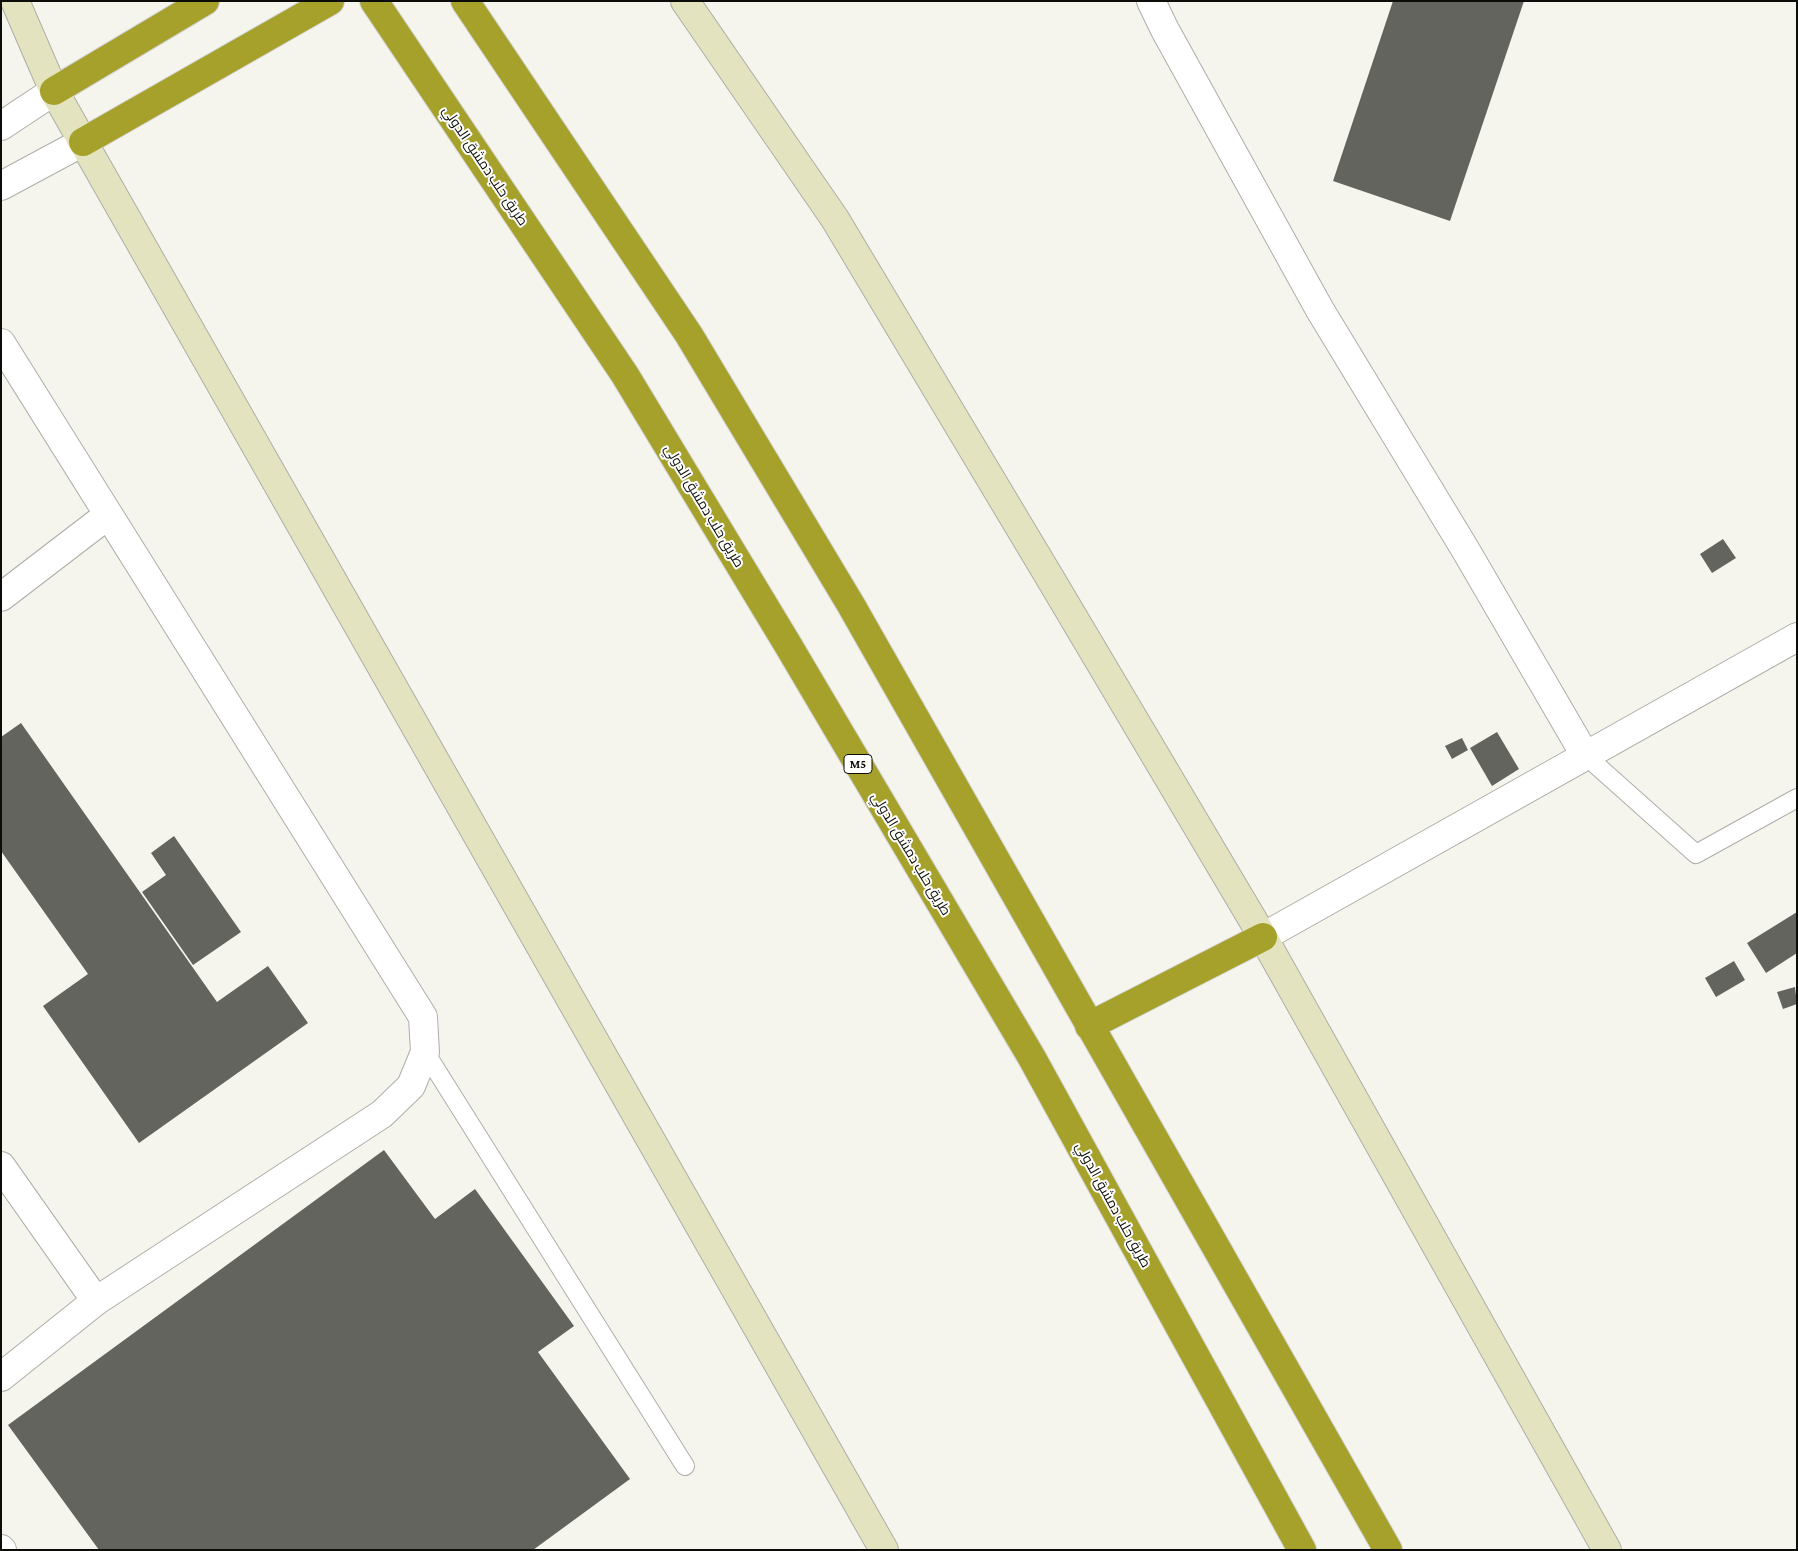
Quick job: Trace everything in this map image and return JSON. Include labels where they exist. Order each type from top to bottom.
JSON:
[{"type":"highway","points":[[54,92],[205,1]]},
{"type":"highway","points":[[83,142],[330,1]]},
{"type":"highway","name":"طريق حلب دمشق الدولي","points":[[374,1],[625,374],[788,645],[1032,1058],[1302,1550]]},
{"type":"highway","points":[[465,1],[694,343],[850,605],[1388,1550]]},
{"type":"highway","points":[[1089,1026],[1263,937]]},
{"type":"main road","points":[[14,1],[54,92],[884,1550]]},
{"type":"main road","points":[[685,1],[835,219],[1263,937],[1607,1550]]},
{"type":"street","points":[[1151,1],[1169,39],[1320,310],[1465,549],[1585,754]]},
{"type":"street","points":[[1,126],[54,92]]},
{"type":"street","points":[[1,186],[83,142]]},
{"type":"street","points":[[1,343],[423,1017],[425,1052],[411,1086],[382,1114],[96,1301],[1,1377]]},
{"type":"street","points":[[1,597],[108,514]]},
{"type":"street","points":[[1263,937],[1585,754],[1797,637]]},
{"type":"street","points":[[1,1166],[96,1301]]},
{"type":"lane","points":[[1585,754],[1696,854],[1797,798]]},
{"type":"lane","points":[[425,1052],[685,1466]]},
{"type":"building","points":[[1393,1],[1524,1],[1450,221],[1333,181]]},
{"type":"building","points":[[1723,539],[1736,558],[1712,573],[1700,554]]},
{"type":"building","points":[[21,723],[217,1002],[268,966],[308,1023],[139,1143],[43,1006],[88,974],[1,851],[1,737]]},
{"type":"building","points":[[1497,732],[1519,769],[1492,786],[1470,748]]},
{"type":"building","points":[[1462,738],[1468,750],[1452,759],[1445,746]]},
{"type":"building","points":[[174,836],[241,932],[193,965],[142,892],[166,875],[151,853]]},
{"type":"building","points":[[1797,912],[1797,953],[1766,973],[1747,943]]},
{"type":"building","points":[[1734,961],[1745,980],[1716,997],[1705,978]]},
{"type":"building","points":[[1795,987],[1797,1004],[1783,1009],[1777,992]]},
{"type":"building","points":[[384,1150],[435,1219],[475,1189],[574,1326],[538,1352],[630,1479],[533,1550],[99,1550],[8,1425]]}]
